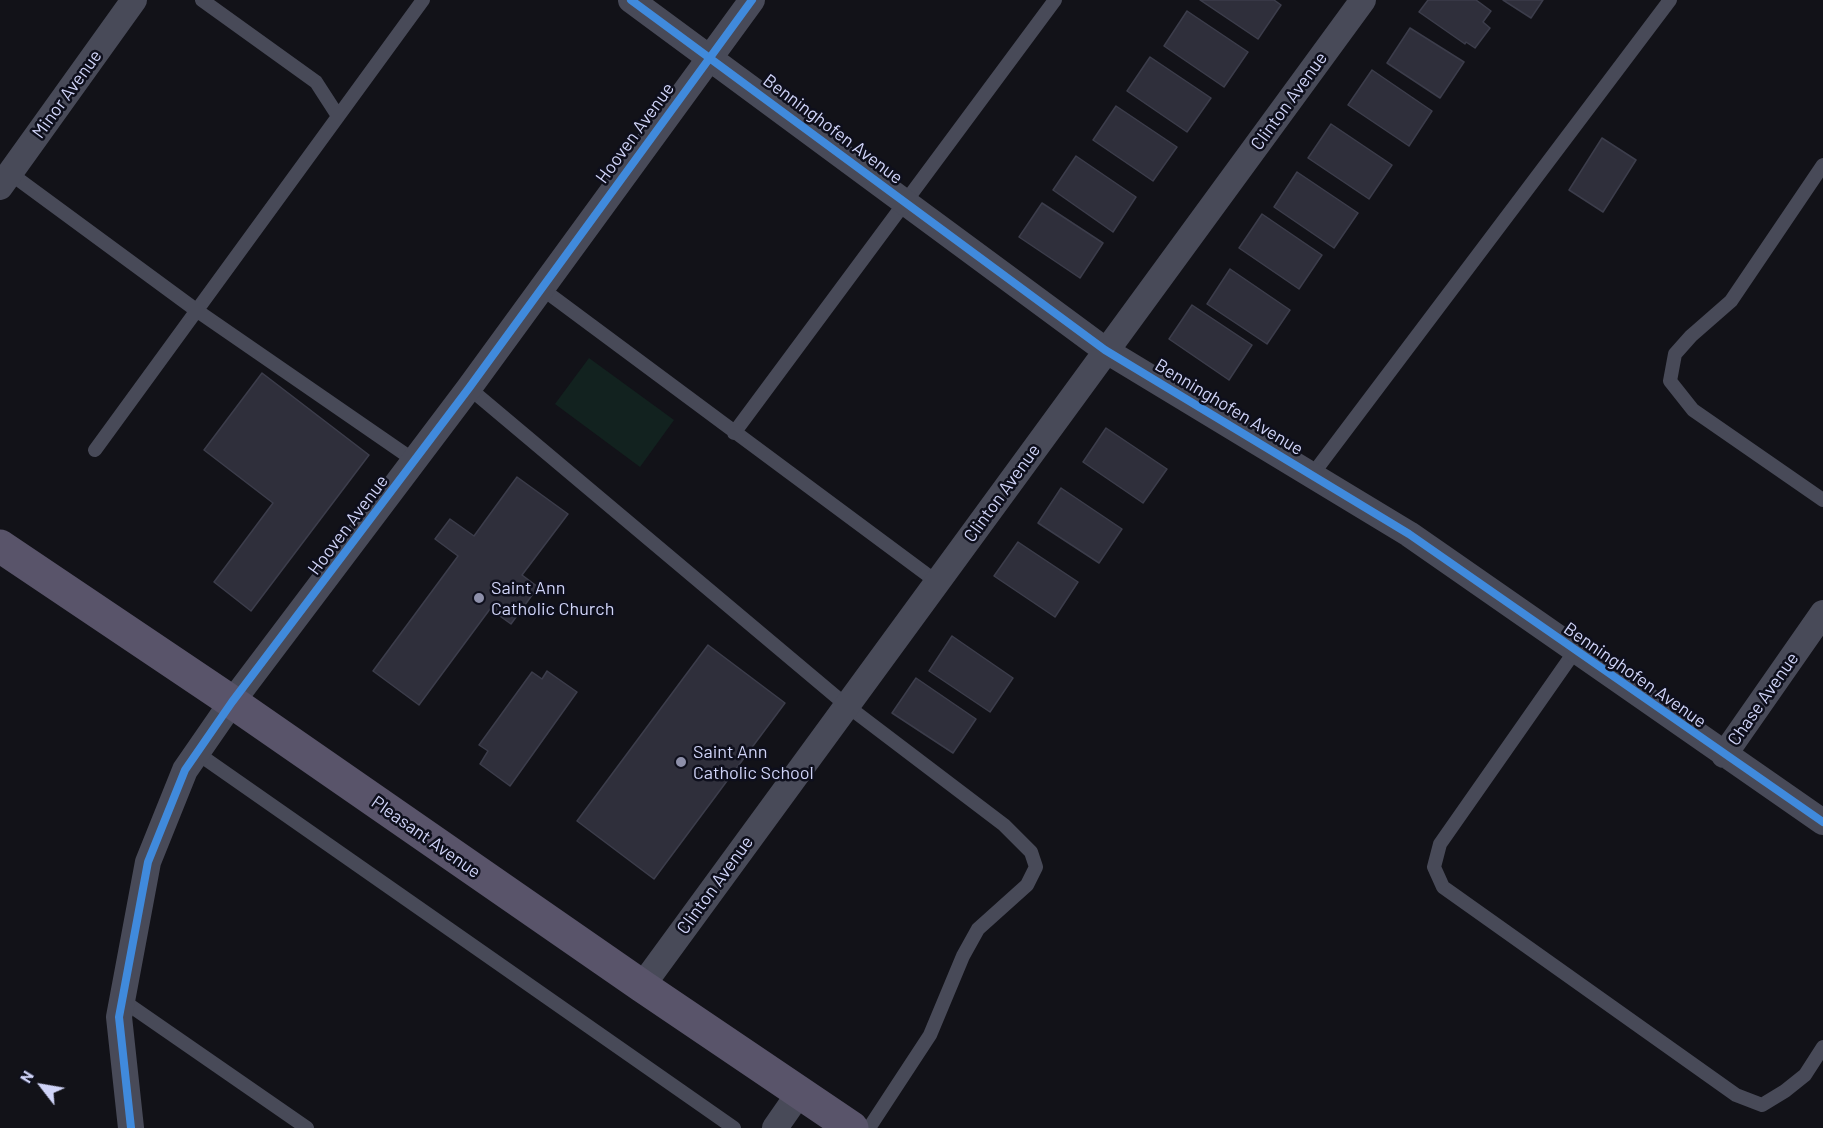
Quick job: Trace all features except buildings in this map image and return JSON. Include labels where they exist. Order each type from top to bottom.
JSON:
[{"type":"main road","name":"Pleasant Avenue","points":[[0,546],[232,702],[642,986],[852,1128]]},
{"type":"street","name":"Minor Avenue","points":[[3,176],[134,0]]},
{"type":"street","name":"Benninghofen Avenue","points":[[631,0],[1106,350],[1409,534],[1823,822]]},
{"type":"street","name":"Hooven Avenue","points":[[131,1128],[119,1017],[148,862],[185,770],[232,702],[470,388],[752,0]]},
{"type":"street","name":"Clinton Avenue","points":[[642,986],[1363,0]]},
{"type":"street","name":"Chase Avenue","points":[[1724,755],[1823,613]]},
{"type":"street","points":[[775,1128],[800,1092]]},
{"type":"lane","points":[[202,0],[316,82],[338,117]]},
{"type":"lane","points":[[95,450],[423,0]]},
{"type":"lane","points":[[734,433],[1055,0]]},
{"type":"lane","points":[[1312,475],[1670,0]]},
{"type":"lane","points":[[1823,165],[1731,301],[1691,336],[1675,354],[1670,381],[1693,410],[1823,500]]},
{"type":"lane","points":[[3,176],[415,461]]},
{"type":"lane","points":[[541,288],[937,582]]},
{"type":"lane","points":[[470,388],[846,705],[1004,825],[1030,852],[1036,867],[1027,885],[978,929],[963,956],[930,1035],[869,1128]]},
{"type":"lane","points":[[1575,651],[1440,844],[1434,867],[1443,887],[1736,1095],[1762,1105],[1805,1076],[1823,1047]]},
{"type":"lane","points":[[197,753],[734,1128]]},
{"type":"lane","points":[[122,1000],[307,1128]]},
{"type":"shaded area","points":[[589,358],[674,420],[640,467],[555,404]]},
{"type":"cycle path","points":[[631,0],[1105,350],[1409,534],[1823,822]]},
{"type":"cycle path","points":[[131,1128],[119,1017],[148,862],[185,770],[232,702],[469,388],[752,0]]},
{"type":"place","name":"Saint Ann Catholic Church","points":[[479,598]]},
{"type":"place","name":"Saint Ann Catholic School","points":[[681,762]]}]
